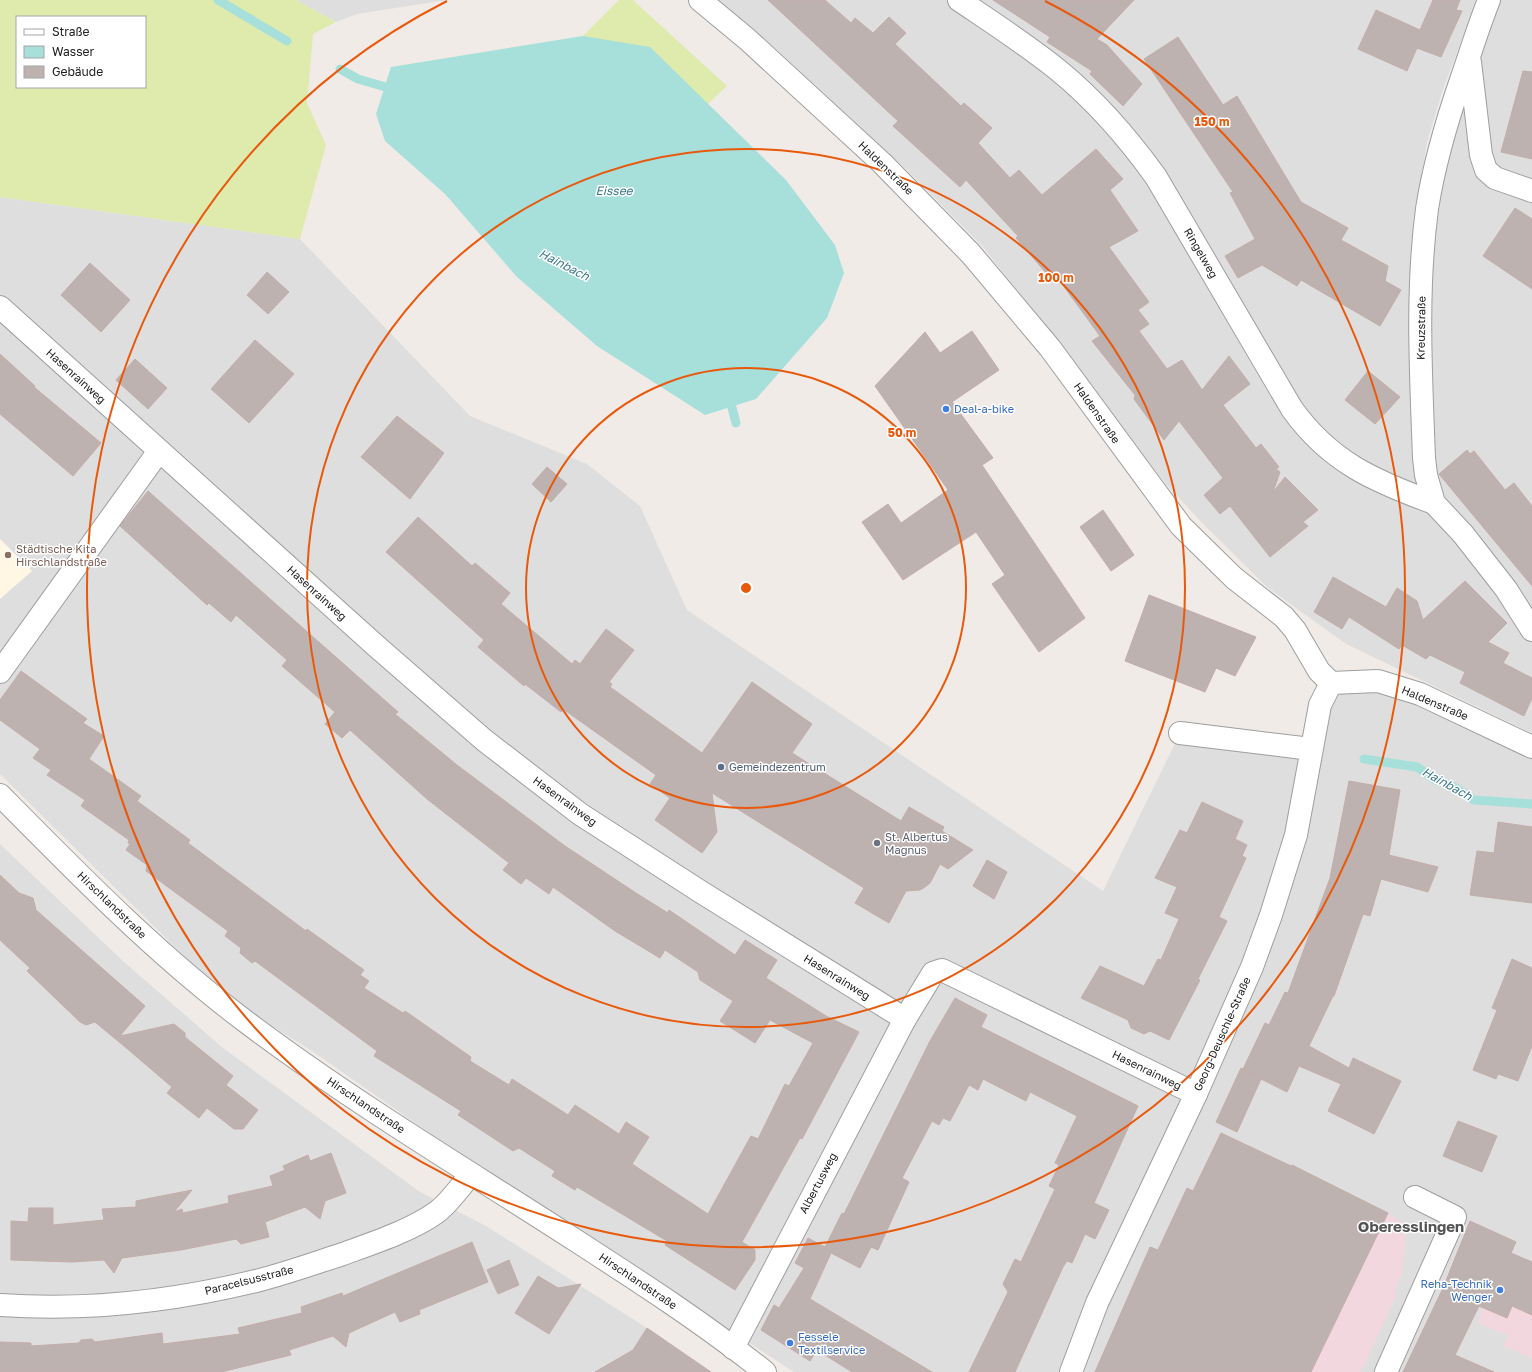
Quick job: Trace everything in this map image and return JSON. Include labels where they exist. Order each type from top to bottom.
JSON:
[{"type":"street","name":"Haldenstraße","points":[[700,0],[752,44],[870,152],[971,254],[1054,354],[1181,526],[1234,578],[1284,616],[1295,630],[1319,671],[1331,683],[1378,681],[1420,694],[1532,747]]},
{"type":"street","name":"Ringelweg","points":[[959,0],[1059,70],[1094,103],[1139,153],[1156,177],[1292,409],[1306,428],[1325,447],[1357,471],[1394,488],[1434,503]]},
{"type":"street","name":"Kreuzstraße","points":[[1489,0],[1469,55],[1436,163],[1427,210],[1422,278],[1420,351],[1424,458],[1426,475],[1434,503],[1506,589],[1532,630]]},
{"type":"street","points":[[1469,55],[1480,155],[1486,170],[1495,178],[1528,190]]},
{"type":"street","name":"Hasenrainweg","points":[[0,308],[375,645],[484,740],[580,814],[904,1020],[933,973],[942,970],[1196,1094]]},
{"type":"street","points":[[0,672],[159,451]]},
{"type":"street","name":"Georg-Deuschle-Straße","points":[[1071,1372],[1097,1303],[1196,1094],[1252,966],[1285,874],[1296,835],[1304,799],[1311,749],[1320,704],[1331,683]]},
{"type":"street","points":[[1180,733],[1311,749]]},
{"type":"street","name":"Hirschlandstraße","points":[[0,795],[139,931],[210,994],[307,1065],[471,1174],[694,1318],[733,1348],[752,1368]]},
{"type":"street","name":"Albertusweg","points":[[733,1348],[904,1020]]},
{"type":"street","name":"Paracelsusstraße","points":[[0,1306],[83,1305],[154,1300],[214,1290],[258,1280],[360,1248],[417,1224],[437,1212],[471,1174]]},
{"type":"street","points":[[1386,1372],[1455,1217],[1415,1197]]},
{"type":"shaded area","points":[[296,0],[447,0],[357,14],[336,22]]},
{"type":"shaded area","points":[[717,0],[1477,0],[1443,89],[1427,142],[1417,206],[1416,472],[1518,617],[1532,643],[1532,733],[1346,644],[1267,587],[1204,525],[1166,484],[984,248],[908,171],[776,49]]},
{"type":"shaded area","points":[[1494,0],[1532,0],[1532,614],[1447,503],[1432,464],[1429,273],[1438,167]]},
{"type":"shaded area","points":[[0,197],[300,239],[470,416],[587,464],[640,506],[687,610],[1103,891],[1180,733],[1311,749],[1331,683],[1378,681],[1532,754],[1532,1372],[794,1372],[474,1164],[312,1051],[259,1018],[187,959],[0,774]]},
{"type":"shaded area","name":"Städtische Kita Hirschlandstraße","points":[[0,539],[32,571],[0,599]]},
{"type":"shaded area","points":[[0,844],[124,962],[223,1048],[420,1192],[486,1226],[647,1328],[685,1372],[0,1372]]},
{"type":"shaded area","points":[[1292,1165],[1388,1213],[1406,1225],[1403,1271],[1397,1286],[1394,1300],[1361,1372],[1184,1372]]},
{"type":"shaded area","name":"Reha-Technik Wenger","points":[[1465,1233],[1500,1248],[1505,1236],[1516,1242],[1512,1253],[1532,1262],[1532,1358],[1503,1346],[1508,1335],[1477,1323],[1483,1307],[1442,1289]]},
{"type":"shaded area","points":[[1395,1303],[1405,1306],[1377,1372],[1365,1372]]},
{"type":"green space","points":[[0,0],[296,0],[336,22],[313,34],[307,103],[326,145],[300,239],[0,197]]},
{"type":"green space","points":[[619,0],[633,0],[727,86],[615,191],[583,36]]},
{"type":"water","name":"Eissee","points":[[583,36],[650,47],[786,180],[835,245],[844,273],[827,318],[756,399],[705,415],[597,346],[517,277],[445,194],[385,141],[376,114],[391,67]]},
{"type":"building","points":[[768,0],[825,0],[851,23],[855,18],[873,33],[889,17],[906,33],[895,44],[961,106],[964,103],[992,128],[978,143],[1010,178],[1019,170],[1042,195],[1096,149],[1123,179],[1110,190],[1138,231],[1109,247],[1149,302],[1138,310],[1149,324],[1139,331],[1167,369],[1182,360],[1202,390],[1229,356],[1250,384],[1223,405],[1256,448],[1261,444],[1279,467],[1276,469],[1280,472],[1273,492],[1285,477],[1318,510],[1303,522],[1308,526],[1270,557],[1230,506],[1220,514],[1204,495],[1223,478],[1179,421],[1164,440],[1134,399],[1135,395],[1092,341],[1100,336],[1057,277],[1053,281],[1016,238],[1018,236],[966,180],[960,187],[893,126],[898,121]]},
{"type":"building","points":[[993,0],[1134,0],[1097,39],[1107,45],[1142,84],[1123,106],[1090,74],[1092,71],[1047,42],[1050,37]]},
{"type":"building","points":[[1433,0],[1460,0],[1456,10],[1462,11],[1441,57],[1417,48],[1407,71],[1358,49],[1376,10],[1420,30]]},
{"type":"building","points":[[1178,37],[1223,105],[1237,96],[1301,202],[1348,228],[1341,240],[1388,266],[1385,281],[1401,290],[1380,326],[1301,280],[1297,286],[1262,265],[1238,278],[1225,256],[1255,239],[1230,193],[1233,192],[1144,59]]},
{"type":"building","points":[[1523,71],[1532,72],[1532,159],[1501,152]]},
{"type":"building","points":[[1515,208],[1532,219],[1532,289],[1483,256]]},
{"type":"building","points":[[90,263],[130,300],[101,332],[61,295]]},
{"type":"building","points":[[267,272],[289,292],[268,314],[247,295]]},
{"type":"building","points":[[972,331],[999,370],[952,402],[993,458],[982,465],[1085,618],[1039,652],[992,584],[1005,575],[976,532],[903,580],[862,522],[888,504],[901,523],[948,490],[875,386],[925,332],[940,353]]},
{"type":"building","points":[[255,340],[294,374],[249,423],[211,389]]},
{"type":"building","points":[[0,354],[35,386],[34,387],[101,443],[73,476],[0,414]]},
{"type":"building","points":[[135,359],[167,388],[148,409],[116,380]]},
{"type":"building","points":[[1368,371],[1400,397],[1375,424],[1345,400]]},
{"type":"building","points":[[397,416],[444,453],[410,499],[361,457]]},
{"type":"building","points":[[1467,450],[1470,454],[1474,451],[1505,490],[1514,483],[1532,506],[1532,586],[1439,474]]},
{"type":"building","points":[[547,467],[567,484],[551,502],[532,484]]},
{"type":"building","points":[[148,491],[398,712],[395,714],[457,765],[565,846],[668,913],[669,910],[735,955],[745,940],[777,960],[766,978],[826,1016],[859,1032],[802,1139],[800,1138],[742,1242],[755,1250],[755,1260],[735,1290],[665,1245],[667,1241],[577,1187],[575,1190],[552,1176],[555,1171],[519,1148],[513,1151],[458,1115],[461,1111],[374,1056],[377,1051],[255,961],[252,963],[240,953],[241,948],[225,936],[228,931],[146,871],[147,865],[126,850],[130,844],[128,843],[129,840],[81,806],[85,800],[47,775],[51,770],[33,758],[40,749],[0,720],[0,700],[21,671],[87,719],[83,723],[104,736],[89,759],[141,796],[137,801],[190,840],[188,843],[306,931],[307,929],[364,970],[360,975],[369,981],[364,988],[403,1013],[405,1011],[471,1057],[470,1061],[509,1085],[512,1079],[568,1115],[575,1105],[619,1134],[626,1122],[649,1137],[632,1164],[708,1214],[751,1136],[758,1139],[785,1084],[789,1086],[813,1043],[770,1020],[755,1043],[720,1021],[733,1001],[700,980],[698,972],[665,950],[660,958],[615,931],[553,887],[549,894],[526,878],[521,884],[503,870],[509,863],[427,799],[350,730],[342,738],[325,724],[335,712],[282,666],[287,660],[236,615],[231,622],[209,603],[207,605],[120,526]]},
{"type":"building","points":[[1103,510],[1134,555],[1111,571],[1080,527]]},
{"type":"building","points":[[418,517],[472,566],[475,563],[510,593],[501,604],[572,664],[575,660],[580,664],[606,629],[634,650],[609,682],[612,684],[610,687],[702,753],[752,682],[812,724],[792,753],[901,821],[909,807],[944,827],[942,831],[973,850],[948,869],[940,864],[930,883],[925,887],[920,890],[906,891],[889,923],[855,903],[864,888],[712,793],[717,832],[702,853],[655,820],[670,798],[650,784],[656,775],[563,709],[561,712],[525,684],[524,686],[478,647],[484,640],[386,552]]},
{"type":"building","points":[[1333,577],[1386,607],[1397,588],[1417,601],[1423,620],[1465,581],[1507,623],[1488,642],[1509,653],[1503,663],[1532,678],[1532,698],[1524,716],[1460,683],[1465,672],[1430,655],[1426,659],[1402,645],[1399,649],[1349,617],[1342,629],[1314,612]]},
{"type":"building","points":[[1149,595],[1256,637],[1235,676],[1216,668],[1205,692],[1125,661]]},
{"type":"building","points":[[1349,781],[1400,790],[1389,855],[1438,867],[1428,892],[1381,879],[1370,916],[1363,914],[1334,996],[1309,1046],[1349,1068],[1353,1058],[1401,1081],[1374,1134],[1328,1111],[1341,1084],[1299,1066],[1287,1092],[1261,1079],[1237,1132],[1216,1122],[1241,1068],[1243,1069],[1265,1023],[1269,1025],[1285,992],[1288,993],[1330,878]]},
{"type":"building","points":[[1202,802],[1243,821],[1235,839],[1247,845],[1242,856],[1246,858],[1219,917],[1227,921],[1198,979],[1200,980],[1169,1040],[1150,1031],[1144,1034],[1131,1028],[1128,1020],[1081,998],[1100,966],[1144,986],[1158,959],[1161,960],[1179,919],[1165,913],[1177,887],[1155,878],[1180,830],[1187,833]]},
{"type":"building","points":[[1498,822],[1532,827],[1532,903],[1470,895],[1477,851],[1494,853]]},
{"type":"building","points":[[987,860],[1007,872],[994,899],[973,886]]},
{"type":"building","points":[[0,875],[19,893],[33,898],[36,910],[145,1006],[120,1036],[174,1024],[185,1033],[185,1037],[233,1076],[226,1085],[258,1110],[243,1129],[234,1129],[207,1108],[199,1118],[167,1093],[172,1087],[95,1022],[86,1025],[80,1022],[27,971],[30,968],[0,940]]},
{"type":"building","points":[[1512,959],[1532,968],[1532,1046],[1518,1081],[1498,1074],[1496,1079],[1473,1070],[1497,1010],[1492,1008]]},
{"type":"building","points":[[955,998],[987,1015],[981,1027],[1138,1106],[1094,1203],[1109,1210],[1095,1239],[1085,1234],[1072,1263],[1067,1261],[1063,1267],[1015,1372],[969,1372],[1008,1292],[1003,1284],[1015,1259],[1021,1262],[1055,1189],[1049,1186],[1059,1165],[1055,1163],[1077,1116],[1030,1092],[1026,1101],[983,1079],[978,1090],[969,1085],[950,1121],[943,1118],[939,1125],[932,1121],[902,1178],[909,1182],[878,1250],[871,1247],[860,1268],[831,1253],[810,1299],[932,1372],[852,1372],[817,1350],[810,1361],[761,1330],[774,1305],[779,1308],[804,1268],[795,1263],[808,1238],[825,1247],[842,1213],[844,1214],[930,1041]]},
{"type":"building","points":[[1458,1121],[1497,1136],[1482,1172],[1443,1156]]},
{"type":"building","points":[[1221,1133],[1291,1166],[1292,1165],[1388,1213],[1311,1372],[1095,1372],[1150,1247],[1158,1250],[1187,1188],[1193,1191]]},
{"type":"building","points":[[331,1153],[346,1193],[325,1201],[320,1219],[305,1207],[265,1222],[269,1237],[241,1244],[236,1239],[181,1250],[122,1258],[114,1273],[104,1260],[72,1262],[11,1260],[11,1221],[28,1222],[29,1208],[53,1208],[53,1225],[104,1220],[102,1209],[136,1207],[136,1201],[192,1190],[174,1212],[182,1209],[183,1213],[229,1203],[228,1196],[273,1186],[270,1176],[285,1170],[283,1166],[308,1155],[310,1161]]},
{"type":"building","points":[[1470,1221],[1516,1242],[1511,1253],[1532,1262],[1532,1315],[1512,1306],[1507,1318],[1479,1306],[1455,1355],[1494,1372],[1403,1372],[1443,1288]]},
{"type":"building","points":[[472,1242],[488,1282],[419,1310],[420,1314],[400,1322],[395,1312],[349,1333],[346,1347],[333,1336],[289,1350],[291,1355],[221,1372],[0,1372],[0,1342],[31,1343],[31,1346],[79,1343],[81,1340],[92,1339],[95,1342],[162,1333],[163,1344],[240,1334],[238,1328],[302,1313],[301,1307],[342,1293],[343,1296]]},
{"type":"building","points":[[509,1260],[519,1285],[498,1294],[487,1270]]},
{"type":"building","points":[[538,1276],[558,1288],[581,1284],[549,1334],[515,1313]]},
{"type":"building","points":[[647,1328],[711,1372],[595,1372],[633,1350]]},
{"type":"waterway","name":"Hainbach","points":[[218,0],[287,41]]},
{"type":"waterway","name":"Hainbach","points":[[340,69],[358,79],[396,90]]},
{"type":"waterway","name":"Hainbach","points":[[729,396],[736,423]]},
{"type":"waterway","name":"Hainbach","points":[[1364,759],[1417,767],[1434,779],[1456,788],[1474,800],[1532,804]]},
{"type":"place","name":"Deal-a-bike","points":[[946,409]]},
{"type":"place","name":"Städtische Kita Hirschlandstraße","points":[[8,555]]},
{"type":"place","name":"Gemeindezentrum","points":[[721,767]]},
{"type":"place","name":"St. Albertus Magnus","points":[[877,843]]},
{"type":"place","name":"Reha-Technik Wenger","points":[[1500,1290]]},
{"type":"place","name":"Fessele Textilservice","points":[[790,1343]]},
{"type":"district","name":"Oberesslingen","points":[[1411,1227]]}]
